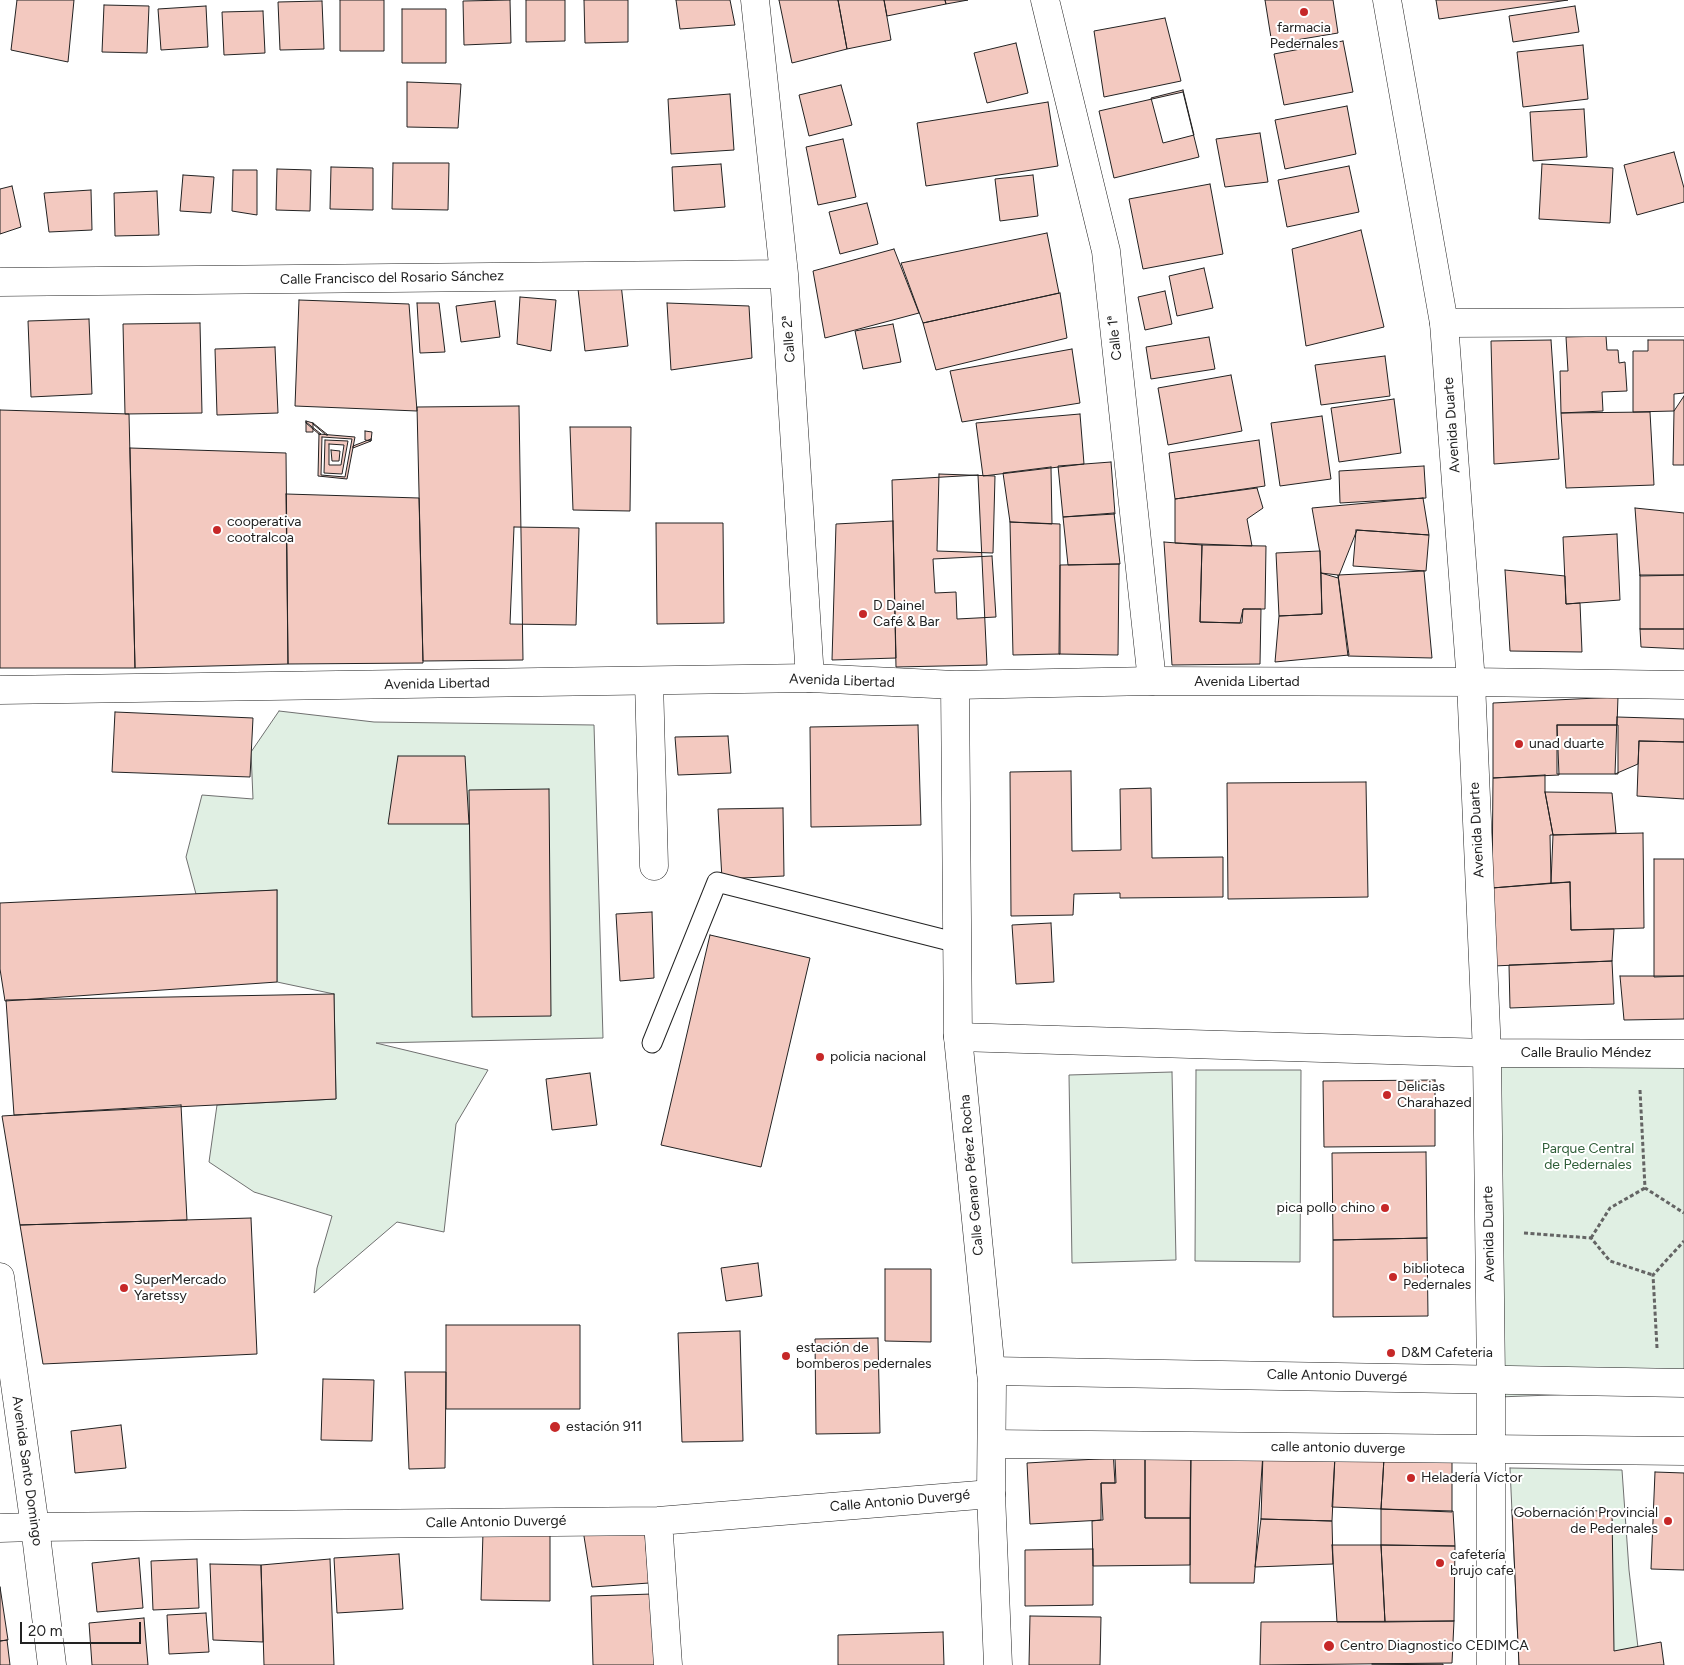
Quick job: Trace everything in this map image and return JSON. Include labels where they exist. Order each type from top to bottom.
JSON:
[{"type":"street","name":"Calle 2ª","points":[[755,0],[784,274],[810,678]]},
{"type":"street","name":"Calle 1ª","points":[[1045,0],[1106,250],[1152,681]]},
{"type":"street","name":"Avenida Duarte","points":[[1387,0],[1444,323],[1470,682],[1487,1053],[1491,1379],[1491,1665]]},
{"type":"street","name":"Calle Francisco del Rosario Sánchez","points":[[0,282],[784,274]]},
{"type":"street","points":[[1444,323],[1684,322]]},
{"type":"street","name":"Avenida Libertad","points":[[0,690],[810,678],[956,685],[1152,681],[1684,684]]},
{"type":"street","points":[[649,681],[654,866]]},
{"type":"street","name":"Calle Genaro Pérez Rocha","points":[[956,685],[958,1037],[991,1371],[991,1494],[998,1665]]},
{"type":"street","name":"Calle Braulio Méndez","points":[[958,1037],[1487,1053],[1684,1054]]},
{"type":"street","name":"Avenida Santo Domingo","points":[[0,1277],[35,1526],[52,1665]]},
{"type":"street","name":"Calle Antonio Duvergé","points":[[991,1371],[1684,1383]]},
{"type":"street","name":"calle antonio duverge","points":[[992,1444],[1684,1451]]},
{"type":"street","name":"Calle Antonio Duvergé","points":[[0,1528],[35,1526],[658,1521],[991,1494]]},
{"type":"street","points":[[658,1521],[668,1665]]},
{"type":"lane","points":[[652,1043],[717,882],[958,943]]},
{"type":"path","points":[[1638,1054],[1645,1188]]},
{"type":"path","points":[[1645,1188],[1684,1213]]},
{"type":"path","points":[[1590,1238],[1610,1208],[1645,1188]]},
{"type":"path","points":[[1490,1230],[1590,1238],[1610,1261],[1653,1275]]},
{"type":"path","points":[[1657,1382],[1658,1352],[1653,1275],[1684,1241]]},
{"type":"green space","points":[[279,711],[374,722],[594,725],[603,1038],[376,1043],[488,1070],[456,1124],[444,1232],[397,1222],[314,1293],[317,1268],[332,1216],[254,1192],[209,1162],[217,1105],[336,1099],[334,994],[277,982],[277,890],[196,894],[186,857],[202,795],[253,799],[251,752]]},
{"type":"green space","name":"Parque Central de Pedernales","points":[[1492,1057],[1684,1065],[1684,1390],[1498,1397]]},
{"type":"green space","points":[[1196,1070],[1301,1070],[1300,1262],[1195,1261]]},
{"type":"green space","points":[[1172,1072],[1176,1260],[1072,1263],[1069,1075]]},
{"type":"green space","points":[[1510,1468],[1622,1470],[1629,1570],[1640,1665],[1519,1665]]},
{"type":"building","points":[[17,0],[74,0],[68,62],[11,50]]},
{"type":"building","points":[[340,0],[384,0],[384,51],[340,51]]},
{"type":"building","points":[[510,0],[511,43],[464,45],[463,1]]},
{"type":"building","points":[[526,0],[565,0],[565,41],[526,42]]},
{"type":"building","points":[[584,0],[628,0],[628,42],[585,43]]},
{"type":"building","points":[[676,0],[730,0],[735,25],[680,29]]},
{"type":"building","points":[[779,0],[838,0],[847,49],[792,63]]},
{"type":"building","points":[[838,0],[884,0],[891,40],[847,49]]},
{"type":"building","points":[[884,0],[945,0],[946,4],[887,16]]},
{"type":"building","points":[[945,0],[968,0],[946,4]]},
{"type":"building","points":[[1265,0],[1333,0],[1338,33],[1272,44]]},
{"type":"building","points":[[1436,0],[1568,0],[1439,19]]},
{"type":"building","points":[[322,1],[324,49],[280,50],[278,2]]},
{"type":"building","points":[[104,5],[149,6],[147,53],[102,52]]},
{"type":"building","points":[[206,6],[208,47],[161,50],[158,9]]},
{"type":"building","points":[[1575,6],[1579,32],[1513,42],[1509,16]]},
{"type":"building","points":[[402,9],[446,9],[446,63],[402,63]]},
{"type":"building","points":[[263,11],[265,53],[224,55],[222,12]]},
{"type":"building","points":[[1165,18],[1181,81],[1104,97],[1094,31]]},
{"type":"building","points":[[1343,41],[1353,92],[1284,105],[1274,54]]},
{"type":"building","points":[[1016,43],[1028,93],[987,103],[974,53]]},
{"type":"building","points":[[1583,45],[1588,99],[1523,107],[1517,52]]},
{"type":"building","points":[[407,82],[461,84],[458,128],[407,127]]},
{"type":"building","points":[[841,85],[852,125],[809,136],[799,95]]},
{"type":"building","points":[[1183,90],[1194,135],[1163,143],[1151,98]]},
{"type":"building","points":[[1183,92],[1199,157],[1114,178],[1099,111]]},
{"type":"building","points":[[730,94],[734,150],[671,154],[668,99]]},
{"type":"building","points":[[1048,102],[1058,166],[926,186],[917,123]]},
{"type":"building","points":[[1347,106],[1356,154],[1285,169],[1275,120]]},
{"type":"building","points":[[1584,109],[1587,157],[1533,161],[1530,112]]},
{"type":"building","points":[[1260,133],[1268,182],[1225,187],[1216,139]]},
{"type":"building","points":[[843,139],[856,197],[818,205],[806,147]]},
{"type":"building","points":[[1674,152],[1684,188],[1684,202],[1637,215],[1624,165]]},
{"type":"building","points":[[393,163],[449,163],[448,210],[392,209]]},
{"type":"building","points":[[721,164],[725,207],[674,211],[672,167]]},
{"type":"building","points":[[1542,164],[1613,168],[1610,223],[1539,219]]},
{"type":"building","points":[[1349,166],[1359,212],[1287,227],[1278,180]]},
{"type":"building","points":[[331,167],[373,168],[373,210],[330,209]]},
{"type":"building","points":[[277,169],[311,170],[310,211],[276,210]]},
{"type":"building","points":[[233,170],[257,170],[257,215],[232,211]]},
{"type":"building","points":[[183,175],[214,177],[211,213],[180,211]]},
{"type":"building","points":[[1033,175],[1038,216],[1000,221],[995,179]]},
{"type":"building","points":[[1210,184],[1223,254],[1143,269],[1129,199]]},
{"type":"building","points":[[12,186],[21,227],[0,234],[0,189]]},
{"type":"building","points":[[91,190],[92,230],[49,232],[44,193]]},
{"type":"building","points":[[157,191],[159,235],[115,236],[114,193]]},
{"type":"building","points":[[867,203],[878,244],[840,254],[829,212]]},
{"type":"building","points":[[1361,230],[1384,327],[1306,346],[1292,249]]},
{"type":"building","points":[[1047,233],[1059,293],[923,323],[901,263]]},
{"type":"building","points":[[894,249],[919,313],[825,338],[813,271]]},
{"type":"building","points":[[1204,268],[1213,308],[1177,316],[1169,276]]},
{"type":"building","points":[[621,284],[628,346],[585,351],[578,289]]},
{"type":"building","points":[[1165,291],[1172,324],[1145,330],[1138,297]]},
{"type":"building","points":[[1060,293],[1067,338],[936,370],[923,323]]},
{"type":"building","points":[[520,297],[556,300],[551,351],[517,344]]},
{"type":"building","points":[[299,300],[409,304],[417,411],[295,406]]},
{"type":"building","points":[[495,301],[500,337],[461,342],[456,306]]},
{"type":"building","points":[[417,303],[439,303],[445,352],[420,353]]},
{"type":"building","points":[[667,303],[749,306],[752,358],[671,370]]},
{"type":"building","points":[[89,319],[92,394],[31,397],[28,321]]},
{"type":"building","points":[[200,323],[202,413],[125,414],[123,324]]},
{"type":"building","points":[[893,324],[901,362],[863,369],[855,331]]},
{"type":"building","points":[[1606,336],[1607,350],[1618,350],[1619,363],[1625,362],[1627,391],[1602,392],[1603,411],[1561,413],[1560,371],[1568,371],[1566,337]]},
{"type":"building","points":[[1209,337],[1215,369],[1151,379],[1146,347]]},
{"type":"building","points":[[1551,340],[1559,459],[1494,464],[1491,341]]},
{"type":"building","points":[[1648,340],[1684,340],[1684,393],[1674,394],[1674,411],[1633,412],[1633,351],[1648,351]]},
{"type":"building","points":[[275,347],[278,413],[217,415],[215,349]]},
{"type":"building","points":[[1072,349],[1080,403],[962,422],[950,371]]},
{"type":"building","points":[[1385,356],[1390,396],[1321,405],[1315,365]]},
{"type":"building","points":[[1231,375],[1242,431],[1168,445],[1158,388]]},
{"type":"building","points":[[1684,396],[1684,465],[1673,465],[1674,411]]},
{"type":"building","points":[[1394,399],[1401,453],[1339,462],[1331,408]]},
{"type":"building","points":[[519,406],[523,660],[423,661],[417,407]]},
{"type":"building","points":[[0,410],[129,414],[135,668],[0,668]]},
{"type":"building","points":[[1650,412],[1654,485],[1566,488],[1561,413]]},
{"type":"building","points":[[1080,414],[1084,464],[983,476],[976,423]]},
{"type":"building","points":[[1322,416],[1331,479],[1280,486],[1271,423]]},
{"type":"building","points":[[306,421],[313,423],[313,432],[306,432]]},
{"type":"building","points":[[306,422],[321,434],[320,435]]},
{"type":"building","points":[[313,423],[328,435],[326,435]]},
{"type":"building","points":[[570,427],[631,427],[630,511],[573,510]]},
{"type":"building","points":[[365,431],[372,432],[371,441],[365,440]]},
{"type":"building","points":[[319,434],[355,437],[347,479],[318,476]]},
{"type":"building","points":[[322,437],[352,439],[345,477],[321,475]]},
{"type":"building","points":[[371,439],[371,441],[353,448],[353,446]]},
{"type":"building","points":[[325,440],[348,441],[342,474],[324,473]]},
{"type":"building","points":[[1259,440],[1265,486],[1175,499],[1169,453]]},
{"type":"building","points":[[329,444],[344,445],[341,465],[329,465]]},
{"type":"building","points":[[130,448],[286,453],[288,664],[135,668]]},
{"type":"building","points":[[331,450],[340,451],[339,461],[332,461]]},
{"type":"building","points":[[1111,462],[1115,514],[1063,517],[1058,466]]},
{"type":"building","points":[[1424,466],[1426,498],[1340,503],[1339,471]]},
{"type":"building","points":[[1051,467],[1052,524],[1010,522],[1003,473]]},
{"type":"building","points":[[939,474],[995,476],[993,553],[937,551]]},
{"type":"building","points":[[978,475],[987,665],[896,667],[892,480]]},
{"type":"building","points":[[1257,488],[1263,508],[1247,519],[1252,546],[1175,543],[1175,499]]},
{"type":"building","points":[[286,494],[419,498],[423,663],[288,664]]},
{"type":"building","points":[[1423,498],[1429,535],[1357,530],[1338,578],[1321,573],[1320,553],[1312,508]]},
{"type":"building","points":[[1635,508],[1684,513],[1684,575],[1640,576]]},
{"type":"building","points":[[1114,513],[1120,564],[1068,565],[1063,517]]},
{"type":"building","points":[[893,521],[896,658],[832,660],[836,524]]},
{"type":"building","points":[[1010,522],[1060,524],[1060,654],[1013,655]]},
{"type":"building","points":[[656,523],[723,523],[724,623],[657,624]]},
{"type":"building","points":[[514,527],[579,528],[576,625],[510,624]]},
{"type":"building","points":[[1356,530],[1429,535],[1426,571],[1353,566]]},
{"type":"building","points":[[1617,534],[1620,600],[1566,604],[1563,537]]},
{"type":"building","points":[[1164,542],[1202,545],[1200,622],[1240,623],[1243,609],[1261,609],[1260,664],[1172,665]]},
{"type":"building","points":[[1202,545],[1266,546],[1265,609],[1243,609],[1242,623],[1200,622]]},
{"type":"building","points":[[1320,551],[1322,614],[1279,616],[1276,553]]},
{"type":"building","points":[[992,556],[996,617],[957,619],[956,592],[935,593],[933,559]]},
{"type":"building","points":[[1119,564],[1118,655],[1059,654],[1060,565]]},
{"type":"building","points":[[1505,570],[1565,576],[1566,604],[1580,603],[1582,652],[1510,651]]},
{"type":"building","points":[[1424,571],[1432,658],[1348,656],[1338,575]]},
{"type":"building","points":[[1321,573],[1338,575],[1349,655],[1275,662],[1279,616],[1322,614]]},
{"type":"building","points":[[1640,575],[1684,575],[1684,629],[1640,629]]},
{"type":"building","points":[[1640,629],[1684,629],[1684,649],[1641,647]]},
{"type":"building","points":[[1618,697],[1617,725],[1557,725],[1559,775],[1493,778],[1493,703]]},
{"type":"building","points":[[115,712],[253,718],[250,777],[112,772]]},
{"type":"building","points":[[1617,717],[1684,719],[1684,742],[1639,741],[1638,764],[1615,774]]},
{"type":"building","points":[[918,725],[921,825],[811,827],[810,727]]},
{"type":"building","points":[[1557,725],[1618,725],[1618,774],[1557,774]]},
{"type":"building","points":[[728,736],[731,773],[678,775],[675,737]]},
{"type":"building","points":[[1639,741],[1684,742],[1684,799],[1637,796]]},
{"type":"building","points":[[398,756],[465,756],[469,824],[388,824]]},
{"type":"building","points":[[1071,771],[1072,851],[1121,850],[1120,789],[1151,788],[1152,858],[1223,857],[1223,897],[1120,898],[1120,893],[1074,894],[1073,915],[1011,916],[1010,772]]},
{"type":"building","points":[[1545,775],[1545,792],[1553,835],[1551,883],[1492,888],[1493,778]]},
{"type":"building","points":[[1366,782],[1368,897],[1228,899],[1227,783]]},
{"type":"building","points":[[549,789],[551,1016],[472,1017],[469,790]]},
{"type":"building","points":[[1545,792],[1612,793],[1616,833],[1553,835]]},
{"type":"building","points":[[783,808],[784,876],[722,879],[718,809]]},
{"type":"building","points":[[1643,833],[1644,928],[1571,930],[1570,882],[1551,883],[1550,835]]},
{"type":"building","points":[[1654,859],[1684,859],[1684,976],[1654,977]]},
{"type":"building","points":[[1570,882],[1571,930],[1614,929],[1612,961],[1493,966],[1492,888]]},
{"type":"building","points":[[277,890],[277,982],[5,1001],[0,969],[0,903]]},
{"type":"building","points":[[652,912],[654,978],[620,981],[616,914]]},
{"type":"building","points":[[1051,923],[1054,982],[1016,984],[1012,925]]},
{"type":"building","points":[[710,935],[810,958],[761,1167],[661,1145]]},
{"type":"building","points":[[1612,961],[1614,1004],[1510,1008],[1509,965]]},
{"type":"building","points":[[1620,976],[1684,976],[1684,1019],[1624,1020]]},
{"type":"building","points":[[334,994],[336,1099],[14,1115],[6,1000]]},
{"type":"building","points":[[590,1073],[597,1125],[552,1130],[546,1079]]},
{"type":"building","points":[[1435,1080],[1435,1146],[1324,1147],[1323,1081]]},
{"type":"building","points":[[181,1105],[187,1220],[20,1225],[2,1116]]},
{"type":"building","points":[[1426,1152],[1427,1238],[1333,1240],[1332,1153]]},
{"type":"building","points":[[251,1218],[257,1354],[43,1364],[20,1225]]},
{"type":"building","points":[[1427,1238],[1428,1316],[1333,1317],[1333,1240]]},
{"type":"building","points":[[758,1263],[762,1296],[726,1301],[721,1268]]},
{"type":"building","points":[[885,1269],[931,1269],[931,1342],[885,1341]]},
{"type":"building","points":[[446,1325],[580,1325],[580,1409],[446,1409]]},
{"type":"building","points":[[740,1331],[743,1441],[682,1442],[678,1333]]},
{"type":"building","points":[[878,1338],[880,1433],[816,1434],[815,1339]]},
{"type":"building","points":[[405,1372],[446,1372],[445,1468],[409,1469]]},
{"type":"building","points":[[323,1379],[374,1380],[372,1441],[321,1440]]},
{"type":"building","points":[[121,1425],[126,1468],[75,1473],[71,1431]]},
{"type":"building","points":[[1113,1450],[1145,1451],[1145,1518],[1190,1518],[1190,1565],[1093,1566],[1092,1521],[1101,1520],[1101,1483],[1115,1483]]},
{"type":"building","points":[[1145,1450],[1191,1450],[1190,1518],[1145,1518]]},
{"type":"building","points":[[1191,1450],[1263,1453],[1254,1583],[1190,1583]]},
{"type":"building","points":[[1263,1453],[1335,1456],[1332,1521],[1261,1519]]},
{"type":"building","points":[[1335,1456],[1384,1458],[1381,1509],[1332,1507]]},
{"type":"building","points":[[1115,1458],[1116,1483],[1101,1483],[1103,1520],[1030,1524],[1027,1463]]},
{"type":"building","points":[[1384,1458],[1452,1462],[1452,1512],[1381,1509]]},
{"type":"building","name":"Gobernación Provincial de Pedernales","points":[[1655,1472],[1684,1473],[1684,1570],[1651,1569]]},
{"type":"building","points":[[1381,1509],[1453,1511],[1455,1546],[1381,1545]]},
{"type":"building","points":[[1512,1510],[1612,1511],[1614,1651],[1661,1642],[1664,1665],[1519,1665]]},
{"type":"building","points":[[1261,1519],[1332,1521],[1333,1564],[1255,1567]]},
{"type":"building","points":[[583,1530],[645,1534],[649,1583],[592,1587]]},
{"type":"building","points":[[550,1531],[550,1601],[481,1600],[483,1532]]},
{"type":"building","points":[[1332,1545],[1381,1545],[1385,1622],[1337,1622]]},
{"type":"building","points":[[1381,1545],[1455,1546],[1454,1621],[1385,1622]]},
{"type":"building","points":[[1093,1549],[1093,1605],[1025,1606],[1025,1550]]},
{"type":"building","points":[[399,1554],[403,1609],[337,1613],[334,1558]]},
{"type":"building","points":[[139,1558],[143,1608],[97,1612],[92,1563]]},
{"type":"building","points":[[197,1559],[199,1608],[153,1610],[151,1561]]},
{"type":"building","points":[[330,1559],[334,1665],[264,1665],[261,1565]]},
{"type":"building","points":[[210,1564],[261,1565],[263,1642],[213,1640]]},
{"type":"building","points":[[0,1587],[8,1640],[0,1641]]},
{"type":"building","points":[[652,1594],[655,1665],[593,1665],[591,1596]]},
{"type":"building","points":[[206,1613],[209,1652],[169,1654],[167,1615]]},
{"type":"building","points":[[1030,1616],[1101,1617],[1100,1665],[1029,1665]]},
{"type":"building","points":[[144,1618],[148,1665],[92,1665],[89,1623]]},
{"type":"building","points":[[1454,1621],[1452,1663],[1260,1665],[1261,1622]]},
{"type":"building","points":[[943,1632],[944,1665],[838,1665],[838,1635]]},
{"type":"building","points":[[7,1640],[10,1665],[0,1665],[0,1641]]},
{"type":"building","points":[[1372,1664],[1443,1664],[1443,1665]]},
{"type":"place","name":"farmacia Pedernales","points":[[1304,12]]},
{"type":"place","name":"cooperativa cootralcoa","points":[[217,530]]},
{"type":"place","name":"D Dainel Café & Bar","points":[[863,614]]},
{"type":"place","name":"unad duarte","points":[[1519,744]]},
{"type":"place","name":"policia nacional","points":[[820,1057]]},
{"type":"place","name":"Delicias Charahazed","points":[[1387,1095]]},
{"type":"place","name":"pica pollo chino","points":[[1385,1208]]},
{"type":"place","name":"biblioteca Pedernales","points":[[1393,1277]]},
{"type":"place","name":"SuperMercado Yaretssy","points":[[124,1288]]},
{"type":"place","name":"D&M Cafeteria","points":[[1391,1353]]},
{"type":"place","name":"estación de bomberos pedernales","points":[[786,1356]]},
{"type":"place","name":"estación 911","points":[[555,1427]]},
{"type":"place","name":"Heladería Víctor","points":[[1411,1478]]},
{"type":"place","name":"Gobernación Provincial de Pedernales","points":[[1668,1521]]},
{"type":"place","name":"cafetería brujo cafe","points":[[1440,1563]]},
{"type":"place","name":"Centro Diagnostico CEDIMCA","points":[[1329,1646]]}]
